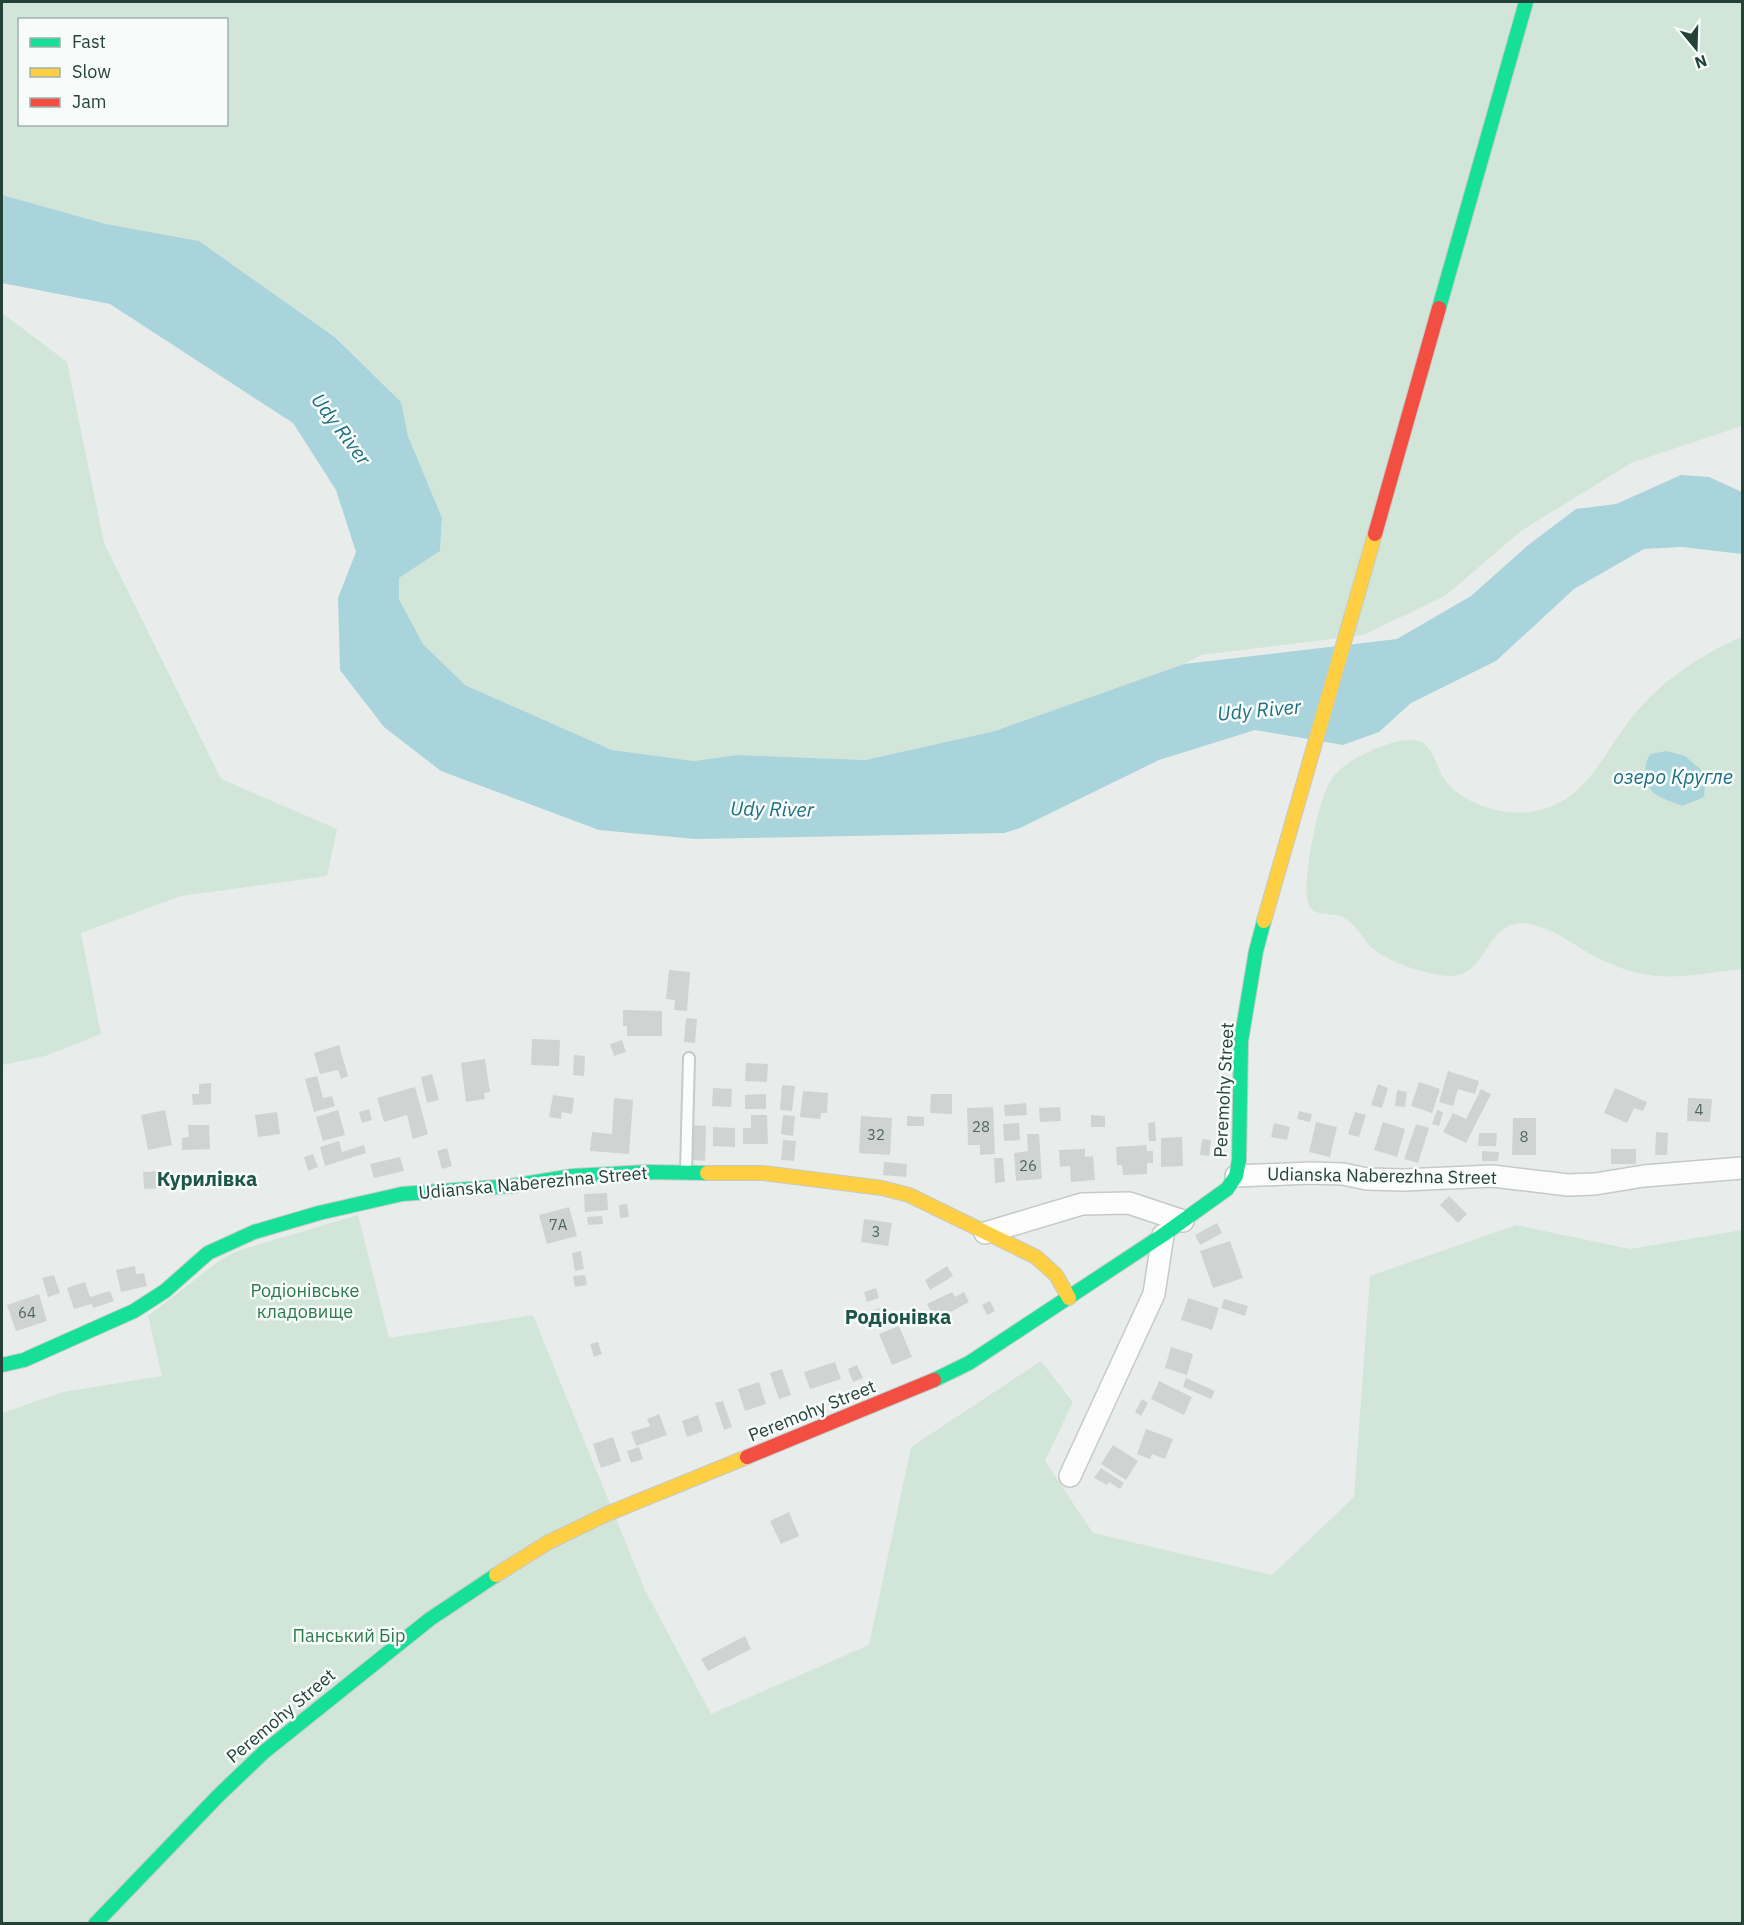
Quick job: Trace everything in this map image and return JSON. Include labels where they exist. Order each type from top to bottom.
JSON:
[{"type":"street","name":"Peremohy Street","points":[[95,1923],[218,1796],[292,1727],[430,1619],[502,1569],[547,1543],[607,1514],[951,1373],[1003,1342],[1163,1236],[1227,1189],[1236,1176],[1239,1160],[1241,1041],[1256,951],[1526,2]]},
{"type":"street","name":"Udianska Naberezhna Street","points":[[1236,1176],[1311,1173],[1404,1180],[1492,1176],[1568,1185],[1743,1168]]},
{"type":"street","name":"Udianska Naberezhna Street","points":[[2,1365],[24,1360],[134,1311],[165,1291],[208,1253],[228,1242],[319,1213],[402,1194],[511,1186],[573,1176],[686,1171],[763,1173],[882,1188],[909,1195],[1036,1257],[1056,1275],[1069,1298]]},
{"type":"street","points":[[985,1233],[1082,1204],[1129,1203],[1183,1221]]},
{"type":"street","points":[[1070,1476],[1154,1294],[1163,1236]]},
{"type":"lane","points":[[686,1171],[688,1058]]},
{"type":"green space","points":[[2,2],[1742,2],[1742,426],[1631,463],[1521,531],[1445,596],[1363,635],[1201,655],[1184,664],[995,731],[865,760],[737,755],[694,761],[612,750],[465,685],[423,644],[399,599],[399,578],[440,551],[442,518],[408,436],[401,402],[336,337],[199,241],[106,224],[2,195]]},
{"type":"green space","points":[[2,313],[67,362],[104,543],[221,779],[337,829],[327,876],[181,896],[81,933],[101,1034],[45,1056],[2,1065]]},
{"type":"green space","points":[[1742,637],[1742,969],[1687,976],[1655,976],[1639,973],[1602,960],[1549,930],[1530,924],[1515,924],[1503,929],[1473,967],[1463,974],[1440,975],[1407,967],[1386,957],[1370,946],[1347,920],[1317,912],[1310,907],[1307,899],[1308,870],[1321,804],[1332,780],[1350,762],[1382,746],[1415,740],[1427,746],[1443,777],[1451,787],[1472,802],[1511,812],[1536,811],[1555,805],[1584,783],[1639,709],[1662,686],[1700,658]]},
{"type":"green space","name":"Панський Бір","points":[[358,1215],[389,1338],[533,1315],[645,1590],[711,1714],[869,1645],[911,1447],[1041,1361],[1073,1402],[1045,1461],[1093,1533],[1272,1575],[1354,1497],[1370,1276],[1516,1225],[1630,1249],[1742,1230],[1742,1923],[2,1923],[2,1413],[63,1392],[162,1376],[148,1316],[219,1261],[237,1251]]},
{"type":"water","name":"Udy River","points":[[2,195],[106,224],[199,241],[335,337],[401,402],[408,436],[442,518],[440,551],[399,578],[399,599],[423,644],[465,685],[612,750],[694,761],[737,755],[865,760],[995,731],[1184,664],[1397,639],[1471,596],[1527,546],[1576,509],[1616,504],[1681,475],[1709,477],[1742,492],[1742,554],[1682,547],[1644,549],[1574,589],[1496,661],[1411,703],[1379,732],[1343,745],[1255,730],[1159,760],[1020,828],[1004,833],[695,839],[599,830],[441,771],[384,727],[340,670],[338,598],[356,552],[336,490],[293,423],[110,304],[2,283]]},
{"type":"water","name":"озеро Кругле","points":[[1667,751],[1685,756],[1706,774],[1704,797],[1682,806],[1658,796],[1651,790],[1645,775],[1650,754]]},
{"type":"building","points":[[669,970],[690,972],[687,1011],[674,1010],[675,1000],[666,999]]},
{"type":"building","points":[[623,1010],[662,1011],[662,1036],[627,1036],[627,1026],[623,1026]]},
{"type":"building","points":[[686,1018],[697,1019],[695,1043],[684,1042]]},
{"type":"building","points":[[532,1039],[560,1040],[559,1066],[531,1065]]},
{"type":"building","points":[[622,1040],[626,1052],[614,1056],[610,1044]]},
{"type":"building","points":[[339,1045],[348,1076],[341,1079],[338,1070],[320,1074],[314,1053]]},
{"type":"building","points":[[574,1055],[585,1056],[584,1076],[573,1075]]},
{"type":"building","points":[[485,1059],[490,1092],[484,1093],[485,1099],[466,1102],[461,1063]]},
{"type":"building","points":[[746,1063],[768,1064],[767,1082],[745,1081]]},
{"type":"building","points":[[1448,1071],[1479,1081],[1475,1094],[1458,1089],[1453,1106],[1439,1102]]},
{"type":"building","points":[[432,1074],[439,1100],[427,1103],[421,1077]]},
{"type":"building","points":[[317,1076],[323,1098],[332,1096],[335,1106],[314,1112],[305,1079]]},
{"type":"building","points":[[1419,1082],[1440,1089],[1432,1113],[1411,1106]]},
{"type":"building","points":[[211,1083],[211,1104],[193,1105],[192,1094],[199,1094],[199,1084]]},
{"type":"building","points":[[1378,1084],[1388,1088],[1382,1108],[1371,1105]]},
{"type":"building","points":[[782,1085],[795,1086],[792,1111],[780,1110]]},
{"type":"building","points":[[415,1087],[428,1134],[413,1139],[407,1115],[384,1122],[377,1098]]},
{"type":"building","points":[[713,1088],[732,1089],[731,1107],[712,1106]]},
{"type":"building","points":[[1615,1088],[1647,1102],[1643,1111],[1634,1108],[1627,1123],[1604,1113]]},
{"type":"building","points":[[1481,1089],[1491,1094],[1466,1143],[1443,1132],[1453,1113],[1466,1119]]},
{"type":"building","points":[[1397,1090],[1407,1092],[1405,1107],[1395,1106]]},
{"type":"building","points":[[803,1091],[828,1093],[827,1113],[821,1113],[820,1119],[800,1117]]},
{"type":"building","points":[[766,1094],[766,1109],[745,1109],[745,1095]]},
{"type":"building","points":[[931,1094],[952,1094],[952,1114],[930,1113]]},
{"type":"building","points":[[553,1095],[574,1098],[572,1114],[562,1112],[561,1119],[549,1117]]},
{"type":"building","points":[[614,1098],[633,1100],[629,1154],[590,1151],[592,1132],[612,1134]]},
{"type":"building","points":[[1688,1098],[1712,1099],[1710,1122],[1687,1121]]},
{"type":"building","points":[[1026,1103],[1027,1115],[1005,1116],[1004,1105]]},
{"type":"building","points":[[993,1107],[995,1154],[980,1155],[980,1145],[968,1145],[967,1108]]},
{"type":"building","points":[[1060,1107],[1061,1121],[1040,1122],[1039,1108]]},
{"type":"building","points":[[369,1109],[372,1120],[362,1123],[359,1112]]},
{"type":"building","points":[[165,1110],[172,1145],[148,1150],[141,1115]]},
{"type":"building","points":[[338,1110],[345,1135],[323,1141],[316,1117]]},
{"type":"building","points":[[1437,1110],[1443,1112],[1439,1126],[1432,1124]]},
{"type":"building","points":[[1299,1111],[1312,1114],[1310,1122],[1297,1119]]},
{"type":"building","points":[[277,1112],[280,1134],[258,1137],[255,1115]]},
{"type":"building","points":[[1355,1112],[1366,1115],[1359,1137],[1348,1134]]},
{"type":"building","points":[[751,1115],[767,1115],[768,1144],[743,1144],[743,1128],[751,1128]]},
{"type":"building","points":[[783,1115],[795,1116],[793,1136],[781,1134]]},
{"type":"building","points":[[1091,1115],[1105,1116],[1105,1127],[1091,1127]]},
{"type":"building","points":[[861,1116],[892,1118],[890,1155],[859,1153]]},
{"type":"building","points":[[907,1116],[924,1117],[924,1126],[907,1126]]},
{"type":"building","points":[[1513,1118],[1536,1118],[1536,1155],[1512,1155]]},
{"type":"building","points":[[1155,1122],[1156,1141],[1149,1141],[1148,1123]]},
{"type":"building","points":[[1316,1122],[1337,1127],[1330,1157],[1309,1152]]},
{"type":"building","points":[[1383,1122],[1405,1129],[1397,1157],[1374,1150]]},
{"type":"building","points":[[1019,1123],[1020,1140],[1004,1141],[1003,1124]]},
{"type":"building","points":[[1274,1123],[1290,1127],[1287,1140],[1271,1137]]},
{"type":"building","points":[[1416,1124],[1429,1128],[1418,1163],[1404,1159]]},
{"type":"building","points":[[188,1125],[209,1125],[210,1149],[182,1150],[182,1138],[189,1137]]},
{"type":"building","points":[[693,1125],[706,1126],[705,1161],[692,1160]]},
{"type":"building","points":[[713,1127],[735,1128],[735,1147],[713,1146]]},
{"type":"building","points":[[1656,1132],[1668,1133],[1667,1155],[1655,1155]]},
{"type":"building","points":[[1479,1133],[1497,1133],[1496,1146],[1478,1146]]},
{"type":"building","points":[[1027,1134],[1039,1134],[1042,1179],[1016,1181],[1014,1153],[1028,1151]]},
{"type":"building","points":[[1182,1137],[1183,1166],[1161,1167],[1161,1138]]},
{"type":"building","points":[[1202,1139],[1211,1140],[1209,1156],[1200,1155]]},
{"type":"building","points":[[783,1140],[796,1141],[794,1161],[781,1160]]},
{"type":"building","points":[[339,1141],[342,1152],[364,1145],[366,1153],[325,1166],[320,1147]]},
{"type":"building","points":[[1146,1145],[1147,1151],[1153,1151],[1153,1163],[1147,1163],[1147,1174],[1123,1175],[1122,1165],[1117,1165],[1116,1147]]},
{"type":"building","points":[[447,1148],[452,1166],[442,1169],[437,1151]]},
{"type":"building","points":[[1085,1149],[1085,1157],[1093,1156],[1095,1180],[1071,1182],[1070,1166],[1060,1167],[1059,1150]]},
{"type":"building","points":[[1611,1149],[1636,1149],[1636,1164],[1611,1164]]},
{"type":"building","points":[[1482,1151],[1499,1152],[1498,1161],[1482,1161]]},
{"type":"building","points":[[313,1154],[318,1167],[308,1171],[304,1157]]},
{"type":"building","points":[[400,1157],[404,1171],[374,1178],[370,1164]]},
{"type":"building","points":[[994,1158],[1003,1158],[1005,1182],[995,1183]]},
{"type":"building","points":[[884,1162],[907,1164],[906,1177],[883,1175]]},
{"type":"building","points":[[167,1171],[168,1188],[144,1189],[143,1172]]},
{"type":"building","points":[[607,1193],[608,1210],[585,1212],[584,1194]]},
{"type":"building","points":[[1449,1196],[1467,1214],[1458,1223],[1440,1205]]},
{"type":"building","points":[[627,1204],[629,1217],[620,1218],[619,1205]]},
{"type":"building","points":[[569,1207],[577,1236],[547,1244],[539,1215]]},
{"type":"building","points":[[602,1216],[603,1224],[588,1225],[587,1217]]},
{"type":"building","points":[[864,1219],[892,1223],[888,1246],[861,1242]]},
{"type":"building","points":[[1217,1223],[1222,1233],[1200,1245],[1195,1235]]},
{"type":"building","points":[[1230,1241],[1243,1278],[1213,1288],[1200,1251]]},
{"type":"building","points":[[581,1251],[584,1269],[575,1271],[572,1253]]},
{"type":"building","points":[[135,1266],[136,1274],[144,1273],[147,1286],[121,1292],[116,1270]]},
{"type":"building","points":[[947,1266],[953,1276],[930,1290],[925,1280]]},
{"type":"building","points":[[54,1275],[60,1293],[48,1297],[42,1278]]},
{"type":"building","points":[[585,1275],[587,1285],[575,1287],[573,1276]]},
{"type":"building","points":[[85,1282],[90,1297],[110,1291],[114,1301],[93,1308],[92,1304],[74,1309],[67,1288]]},
{"type":"building","points":[[876,1288],[879,1298],[867,1302],[864,1292]]},
{"type":"building","points":[[952,1292],[955,1297],[964,1292],[969,1302],[935,1320],[927,1304]]},
{"type":"building","points":[[39,1294],[47,1321],[16,1331],[7,1305]]},
{"type":"building","points":[[1188,1298],[1219,1308],[1212,1330],[1181,1320]]},
{"type":"building","points":[[1224,1299],[1248,1306],[1245,1316],[1221,1308]]},
{"type":"building","points":[[990,1301],[995,1311],[987,1315],[982,1305]]},
{"type":"building","points":[[884,1307],[887,1318],[875,1322],[871,1311]]},
{"type":"building","points":[[899,1326],[912,1357],[892,1365],[879,1334]]},
{"type":"building","points":[[598,1342],[602,1354],[594,1357],[590,1344]]},
{"type":"building","points":[[1171,1347],[1193,1354],[1187,1375],[1165,1368]]},
{"type":"building","points":[[835,1362],[841,1379],[810,1389],[804,1372]]},
{"type":"building","points":[[857,1365],[863,1378],[853,1382],[848,1369]]},
{"type":"building","points":[[782,1369],[791,1395],[779,1399],[770,1373]]},
{"type":"building","points":[[1186,1378],[1215,1391],[1211,1399],[1183,1387]]},
{"type":"building","points":[[1159,1381],[1192,1397],[1184,1415],[1151,1399]]},
{"type":"building","points":[[759,1382],[766,1404],[745,1411],[738,1389]]},
{"type":"building","points":[[1142,1399],[1148,1403],[1141,1416],[1135,1412]]},
{"type":"building","points":[[723,1401],[732,1427],[724,1430],[715,1403]]},
{"type":"building","points":[[659,1414],[667,1435],[636,1446],[631,1432],[650,1426],[647,1419]]},
{"type":"building","points":[[698,1415],[703,1431],[687,1437],[682,1421]]},
{"type":"building","points":[[1146,1429],[1173,1439],[1165,1459],[1152,1454],[1150,1459],[1137,1454]]},
{"type":"building","points":[[613,1437],[621,1461],[601,1468],[593,1444]]},
{"type":"building","points":[[1113,1445],[1138,1461],[1126,1480],[1101,1464]]},
{"type":"building","points":[[639,1447],[643,1459],[631,1463],[627,1451]]},
{"type":"building","points":[[1101,1468],[1124,1483],[1120,1489],[1109,1482],[1107,1485],[1094,1478]]},
{"type":"building","points":[[789,1512],[799,1536],[781,1544],[770,1521]]},
{"type":"building","points":[[745,1636],[751,1649],[708,1671],[701,1659]]},
{"type":"traffic: fast","points":[[1439,308],[1526,2]]},
{"type":"traffic: fast","points":[[934,1380],[969,1363],[1163,1235],[1227,1189],[1236,1176],[1239,1160],[1241,1041],[1256,951],[1264,921]]},
{"type":"traffic: fast","points":[[2,1365],[24,1360],[134,1311],[165,1291],[208,1253],[254,1232],[319,1213],[402,1194],[511,1186],[573,1176],[648,1172],[707,1173]]},
{"type":"traffic: fast","points":[[95,1924],[218,1796],[264,1752],[430,1619],[496,1575]]},
{"type":"traffic: slow","points":[[1264,921],[1375,534]]},
{"type":"traffic: slow","points":[[707,1173],[763,1173],[882,1188],[909,1195],[1036,1257],[1056,1275],[1069,1298]]},
{"type":"traffic: slow","points":[[496,1575],[547,1543],[607,1514],[747,1457]]},
{"type":"traffic: jam","points":[[1375,534],[1439,308]]},
{"type":"traffic: jam","points":[[747,1457],[934,1380]]},
{"type":"district","name":"Курилівка","points":[[207,1179]]},
{"type":"district","name":"Родіонівка","points":[[898,1317]]},
{"type":"park label","name":"Родіонівське кладовище","points":[[305,1301]]}]
